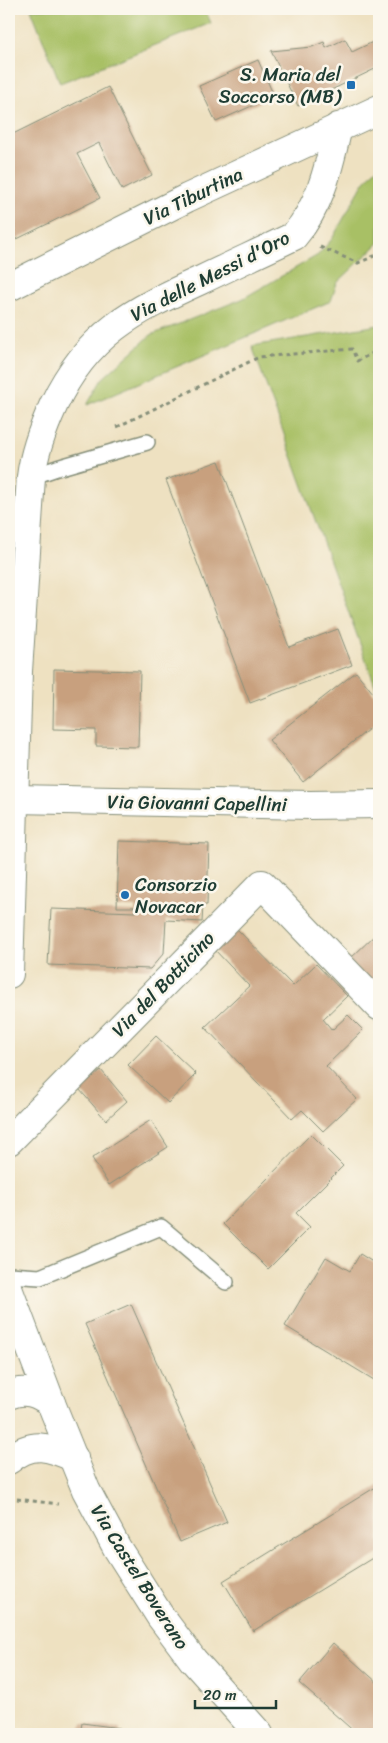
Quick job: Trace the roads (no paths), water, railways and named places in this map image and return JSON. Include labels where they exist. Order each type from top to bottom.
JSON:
[{"type":"street","name":"Via Tiburtina","points":[[9,287],[187,198],[379,109]]},
{"type":"street","name":"Via delle Messi d'Oro","points":[[9,974],[15,799],[12,748],[13,671],[31,477],[44,426],[58,395],[77,364],[98,340],[120,322],[153,302],[294,236],[302,227],[328,173],[338,127]]},
{"type":"street","name":"Via Giovanni Capellini","points":[[15,799],[301,805],[379,804]]},
{"type":"street","name":"Via del Botticino","points":[[9,1141],[262,884],[379,1006]]},
{"type":"street","name":"Via Castel Boverano","points":[[9,1290],[97,1513],[160,1616],[214,1685],[258,1734]]},
{"type":"street","points":[[9,1395],[22,1391],[29,1392],[44,1397],[52,1403]]},
{"type":"street","points":[[9,1460],[22,1451],[36,1447],[49,1447],[74,1458]]},
{"type":"lane","points":[[31,477],[147,442]]},
{"type":"lane","points":[[9,1275],[40,1277],[161,1227],[226,1282]]},
{"type":"place","name":"S. Maria del Soccorso (MB)","points":[[351,85]]},
{"type":"place","name":"Consorzio Novacar","points":[[125,895]]}]
